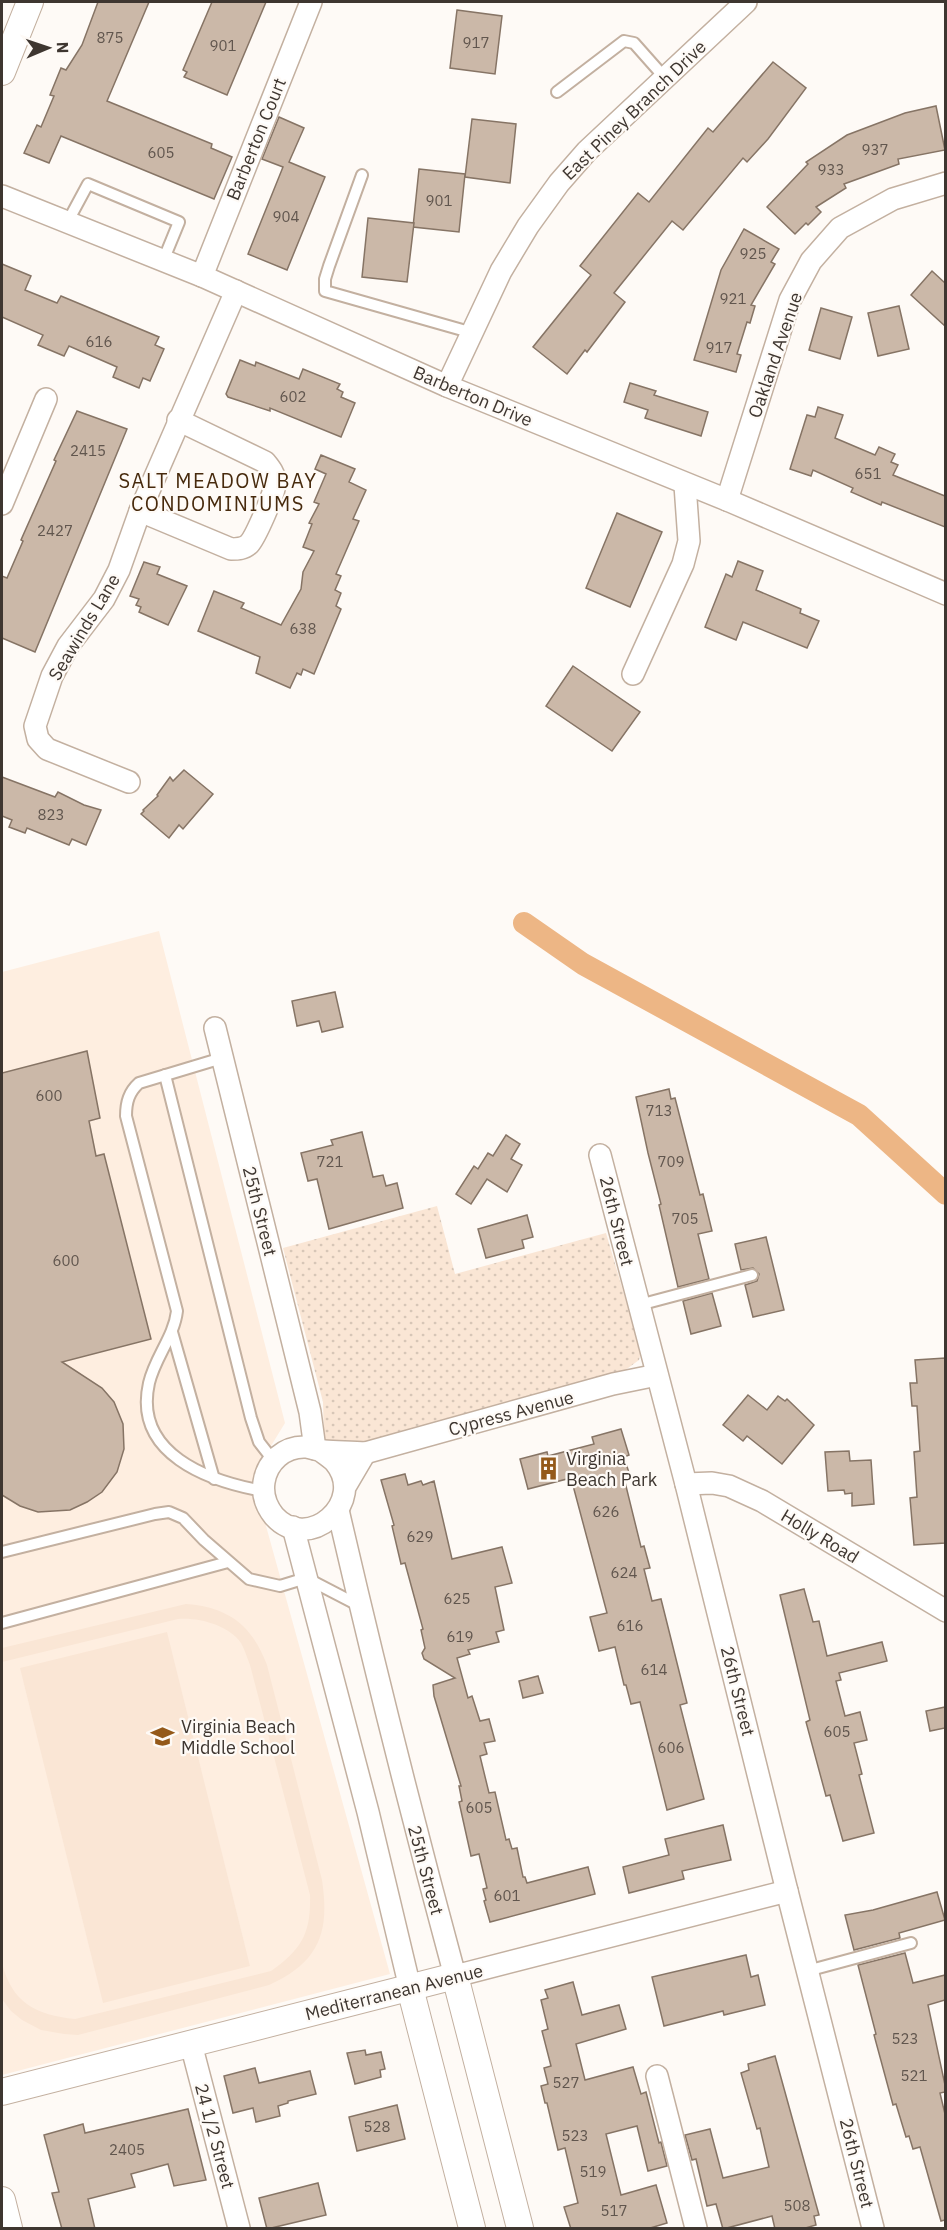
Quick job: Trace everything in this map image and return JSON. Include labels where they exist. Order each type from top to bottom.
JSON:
[{"type":"street","points":[[2,72],[30,2]]},
{"type":"street","name":"Barberton Court","points":[[202,276],[311,2]]},
{"type":"street","name":"East Piney Branch Drive","points":[[447,386],[501,271],[528,226],[559,183],[587,151],[746,2]]},
{"type":"street","name":"Oakland Avenue","points":[[727,500],[790,300],[811,261],[840,228],[893,199],[945,183]]},
{"type":"street","name":"Barberton Drive","points":[[2,196],[202,276],[447,386],[727,500],[945,594]]},
{"type":"street","name":"Seawinds Lane","points":[[129,782],[47,749],[38,739],[35,726],[52,676],[68,646],[104,599],[119,570],[140,511],[178,420],[236,291]]},
{"type":"street","points":[[2,504],[9,466],[46,399]]},
{"type":"street","points":[[140,511],[231,549],[242,549],[250,543],[274,492],[276,481],[265,462],[178,420]]},
{"type":"street","points":[[633,674],[683,564],[689,541],[685,484]]},
{"type":"street","name":"25th Street","points":[[215,1028],[318,1450]]},
{"type":"street","name":"26th Street","points":[[600,1155],[686,1484],[873,2229]]},
{"type":"street","name":"Cypress Avenue","points":[[318,1450],[365,1453],[614,1384],[657,1375]]},
{"type":"street","name":"25th Street","points":[[263,1491],[266,1473],[279,1456],[300,1436],[305,1420],[306,1395]]},
{"type":"street","points":[[279,1456],[297,1447],[318,1450],[335,1461],[342,1473],[345,1487]]},
{"type":"street","points":[[345,1487],[365,1453]]},
{"type":"street","name":"Holly Road","points":[[686,1484],[712,1483],[729,1486],[762,1501],[945,1611]]},
{"type":"street","name":"25th Street","points":[[345,1487],[338,1510],[360,1606],[419,1846],[455,1976],[519,2229]]},
{"type":"street","points":[[263,1491],[268,1507],[276,1518],[293,1527],[307,1529],[315,1527],[329,1520],[338,1510]]},
{"type":"street","points":[[293,1527],[368,1812],[410,1988],[472,2229]]},
{"type":"street","name":"Mediterranean Avenue","points":[[2,2092],[787,1891]]},
{"type":"street","name":"24 1/2 Street","points":[[191,2044],[239,2229]]},
{"type":"street","points":[[657,2076],[696,2229]]},
{"type":"street","points":[[2,2200],[9,2229]]},
{"type":"lane","points":[[557,92],[624,41],[634,43],[664,78]]},
{"type":"lane","points":[[362,175],[329,266],[325,279],[325,291],[473,334]]},
{"type":"lane","points":[[68,223],[88,184],[179,222],[163,261]]},
{"type":"lane","points":[[222,1058],[139,1083],[131,1090],[126,1105],[126,1116],[177,1311],[176,1324],[155,1364],[149,1382],[147,1414],[153,1433],[180,1460],[214,1479],[235,1486],[263,1491]]},
{"type":"lane","points":[[165,1075],[251,1418],[259,1442],[279,1456]]},
{"type":"lane","points":[[639,1305],[752,1275]]},
{"type":"lane","points":[[172,1332],[214,1479]]},
{"type":"lane","points":[[2,1552],[169,1512],[183,1518],[249,1579],[280,1586],[306,1578],[360,1606]]},
{"type":"lane","points":[[2,1623],[228,1562]]},
{"type":"lane","points":[[807,1971],[911,1943]]},
{"type":"shaded area","name":"Virginia Beach Middle School","points":[[159,931],[285,1423],[263,1459],[258,1497],[390,1974],[2,2075],[2,972]]},
{"type":"shaded area","points":[[437,1206],[455,1274],[606,1233],[641,1352],[639,1360],[624,1371],[344,1447],[328,1445],[324,1439],[323,1402],[283,1248]]},
{"type":"shaded area","points":[[186,1604],[214,1609],[237,1621],[254,1639],[267,1665],[322,1880],[324,1916],[322,1930],[310,1956],[286,1976],[269,1985],[78,2035],[41,2030],[22,2020],[2,1999],[2,1963],[12,1988],[28,2005],[49,2014],[75,2019],[271,1971],[297,1947],[306,1930],[309,1920],[310,1895],[250,1665],[236,1637],[221,1627],[204,1621],[178,1619],[2,1662],[2,1648]]},
{"type":"shaded area","points":[[167,1632],[250,1966],[103,2003],[20,1668]]},
{"type":"building","points":[[98,2],[149,2],[107,101],[212,144],[211,148],[232,157],[214,199],[61,136],[49,163],[24,153],[37,125],[41,127],[54,96],[50,95],[61,68],[66,70],[82,45]]},
{"type":"building","points":[[212,2],[266,2],[227,95],[184,77],[187,72],[183,70]]},
{"type":"building","points":[[457,10],[502,16],[495,74],[450,68]]},
{"type":"building","points":[[773,62],[806,88],[768,139],[747,162],[743,158],[683,230],[672,221],[614,293],[625,302],[567,374],[533,347],[591,275],[580,266],[638,193],[649,202],[708,128],[713,132]]},
{"type":"building","points":[[936,106],[945,150],[898,159],[899,164],[844,184],[846,188],[816,207],[821,212],[795,234],[767,207],[808,164],[806,162],[847,135],[905,113]]},
{"type":"building","points":[[279,117],[304,128],[289,162],[325,177],[287,270],[248,254],[283,167],[262,159]]},
{"type":"building","points":[[472,119],[516,124],[510,183],[465,177]]},
{"type":"building","points":[[419,169],[465,174],[459,232],[413,227]]},
{"type":"building","points":[[368,218],[414,223],[407,282],[362,277]]},
{"type":"building","points":[[744,229],[779,249],[771,262],[775,264],[751,305],[755,306],[750,323],[747,322],[737,354],[741,355],[736,372],[694,360],[721,270]]},
{"type":"building","points":[[2,264],[31,276],[25,290],[57,303],[61,296],[159,337],[155,345],[164,349],[150,381],[143,378],[139,388],[113,377],[117,367],[69,346],[64,356],[38,345],[43,335],[2,317]]},
{"type":"building","points":[[932,271],[945,283],[945,326],[911,295]]},
{"type":"building","points":[[899,306],[909,349],[878,356],[868,313]]},
{"type":"building","points":[[821,308],[852,317],[840,359],[809,350]]},
{"type":"building","points":[[240,360],[255,366],[256,362],[299,379],[303,369],[340,384],[337,389],[343,392],[341,397],[355,403],[341,437],[270,408],[270,411],[228,397],[226,394]]},
{"type":"building","points":[[630,383],[656,391],[654,395],[708,412],[701,436],[645,418],[648,410],[624,402]]},
{"type":"building","points":[[818,407],[843,415],[835,438],[875,455],[879,447],[895,454],[891,462],[898,465],[893,475],[945,496],[945,527],[882,502],[881,505],[851,492],[853,488],[813,470],[811,476],[790,469],[807,415],[815,417]]},
{"type":"building","points":[[77,411],[127,429],[35,652],[2,638],[2,576],[7,578],[56,461],[54,460]]},
{"type":"building","points":[[321,455],[355,469],[349,482],[366,490],[353,519],[359,521],[336,574],[341,576],[335,590],[341,593],[336,606],[341,609],[314,674],[303,669],[301,675],[297,673],[290,688],[256,673],[260,657],[198,631],[214,591],[244,603],[241,608],[281,625],[301,589],[303,572],[314,551],[303,547],[312,524],[309,523],[319,504],[314,502],[326,474],[315,469]]},
{"type":"building","points":[[617,513],[662,532],[630,607],[586,588]]},
{"type":"building","points":[[738,561],[763,571],[756,590],[801,609],[800,613],[819,621],[807,648],[743,622],[736,640],[705,627],[726,574],[732,577]]},
{"type":"building","points":[[144,562],[160,567],[157,574],[187,586],[168,625],[139,612],[141,607],[136,605],[139,599],[130,596]]},
{"type":"building","points":[[573,666],[640,712],[612,751],[546,706]]},
{"type":"building","points":[[184,770],[213,794],[183,829],[179,825],[169,838],[141,814],[158,796],[170,777],[173,781]]},
{"type":"building","points":[[2,777],[55,797],[58,792],[84,805],[101,810],[86,845],[72,839],[69,845],[27,828],[25,833],[9,827],[12,820],[2,816]]},
{"type":"building","points":[[335,992],[343,1027],[322,1032],[319,1021],[297,1026],[292,1001]]},
{"type":"building","points":[[87,1051],[100,1118],[89,1121],[96,1156],[104,1154],[151,1339],[62,1362],[102,1388],[114,1402],[123,1424],[124,1449],[117,1472],[102,1492],[70,1510],[38,1512],[20,1506],[2,1495],[2,1073]]},
{"type":"building","points":[[669,1089],[671,1099],[675,1098],[700,1195],[703,1194],[712,1231],[698,1234],[709,1279],[678,1287],[636,1097]]},
{"type":"building","points":[[362,1132],[373,1177],[383,1175],[386,1186],[397,1183],[403,1208],[329,1229],[317,1179],[308,1181],[301,1153],[333,1145],[331,1140]]},
{"type":"building","points":[[506,1135],[520,1144],[511,1159],[522,1165],[507,1192],[487,1179],[471,1204],[456,1194],[474,1166],[478,1169],[488,1153],[493,1156]]},
{"type":"building","points":[[527,1215],[533,1237],[522,1240],[524,1248],[486,1258],[478,1229]]},
{"type":"building","points":[[766,1237],[784,1310],[753,1317],[745,1285],[757,1281],[759,1274],[753,1268],[741,1270],[735,1244]]},
{"type":"building","points":[[712,1293],[721,1326],[691,1334],[683,1301]]},
{"type":"building","points":[[945,1358],[945,1543],[914,1545],[910,1498],[917,1497],[914,1452],[920,1451],[917,1406],[912,1406],[910,1383],[917,1383],[915,1360]]},
{"type":"building","points":[[748,1395],[767,1410],[778,1396],[785,1401],[787,1399],[814,1425],[782,1464],[747,1436],[743,1441],[723,1425]]},
{"type":"building","points":[[621,1429],[629,1455],[624,1457],[630,1476],[624,1478],[641,1547],[644,1546],[650,1568],[644,1569],[652,1601],[661,1599],[687,1703],[680,1705],[704,1799],[667,1810],[640,1702],[631,1704],[615,1647],[599,1651],[590,1617],[607,1613],[571,1478],[528,1489],[520,1459],[547,1452],[548,1456],[594,1444],[592,1437]]},
{"type":"building","points":[[849,1451],[850,1461],[871,1460],[874,1504],[852,1506],[852,1493],[845,1494],[844,1490],[828,1491],[825,1452]]},
{"type":"building","points":[[405,1474],[408,1485],[421,1481],[423,1485],[434,1481],[452,1559],[502,1547],[512,1583],[495,1587],[504,1630],[496,1632],[499,1642],[468,1650],[470,1654],[457,1658],[468,1698],[472,1696],[480,1721],[489,1719],[495,1741],[484,1743],[487,1754],[480,1756],[489,1793],[495,1792],[506,1840],[509,1839],[512,1849],[517,1848],[523,1877],[527,1883],[588,1867],[595,1894],[490,1922],[484,1901],[486,1900],[483,1889],[487,1888],[479,1854],[471,1856],[459,1802],[462,1801],[459,1786],[461,1786],[434,1696],[433,1685],[455,1678],[424,1659],[422,1653],[425,1648],[421,1630],[423,1629],[405,1563],[401,1564],[392,1526],[394,1525],[381,1480]]},
{"type":"building","points":[[804,1589],[813,1622],[819,1621],[827,1656],[882,1642],[887,1661],[839,1673],[841,1680],[836,1681],[845,1716],[860,1712],[867,1740],[854,1743],[862,1774],[859,1775],[874,1833],[843,1841],[830,1795],[826,1796],[806,1722],[810,1720],[780,1595]]},
{"type":"building","points":[[538,1676],[543,1693],[523,1698],[519,1681]]},
{"type":"building","points":[[945,1707],[945,1728],[930,1731],[926,1711]]},
{"type":"building","points":[[723,1825],[731,1860],[682,1871],[684,1879],[629,1893],[623,1867],[669,1855],[665,1839]]},
{"type":"building","points":[[937,1892],[945,1920],[899,1933],[900,1938],[854,1950],[845,1915],[873,1910]]},
{"type":"building","points":[[905,1953],[913,1983],[945,1975],[945,2000],[928,2005],[945,2085],[945,2092],[940,2093],[945,2114],[945,2220],[941,2221],[920,2147],[913,2149],[909,2136],[906,2137],[896,2104],[893,2105],[858,1965]]},
{"type":"building","points":[[746,1955],[751,1977],[758,1975],[765,2005],[724,2015],[723,2011],[664,2026],[652,1977]]},
{"type":"building","points":[[573,1982],[582,2015],[619,2005],[626,2029],[576,2044],[585,2080],[633,2067],[641,2094],[646,2092],[667,2166],[648,2171],[637,2126],[606,2134],[621,2195],[656,2185],[667,2223],[647,2229],[571,2229],[564,2207],[578,2203],[565,2148],[558,2150],[541,2086],[548,2084],[544,2068],[551,2066],[542,2031],[548,2029],[541,2000],[548,1998],[545,1990]]},
{"type":"building","points":[[365,2050],[366,2055],[381,2052],[385,2069],[380,2070],[381,2077],[355,2084],[347,2053]]},
{"type":"building","points":[[775,2056],[819,2215],[814,2216],[816,2225],[802,2229],[775,2229],[772,2216],[723,2229],[716,2204],[707,2206],[696,2159],[692,2160],[685,2135],[710,2129],[723,2178],[769,2167],[760,2128],[757,2129],[741,2073],[749,2070],[748,2064]]},
{"type":"building","points":[[255,2068],[259,2083],[310,2071],[316,2094],[288,2101],[278,2106],[280,2116],[256,2122],[253,2108],[233,2113],[224,2076]]},
{"type":"building","points":[[397,2105],[405,2139],[357,2151],[349,2117]]},
{"type":"building","points":[[188,2109],[206,2180],[174,2186],[168,2164],[131,2174],[135,2187],[88,2199],[95,2229],[62,2229],[52,2193],[59,2192],[44,2135],[83,2124],[85,2133]]},
{"type":"building","points":[[318,2183],[326,2215],[267,2229],[259,2198]]},
{"type":"waterway","points":[[524,923],[583,964],[859,1115],[946,1194]]},
{"type":"place","name":"Virginia Beach Park","points":[[548,1468]]},
{"type":"place","name":"Virginia Beach Middle School","points":[[163,1736]]},
{"type":"district","name":"SALT MEADOW BAY CONDOMINIUMS","points":[[218,492]]}]
